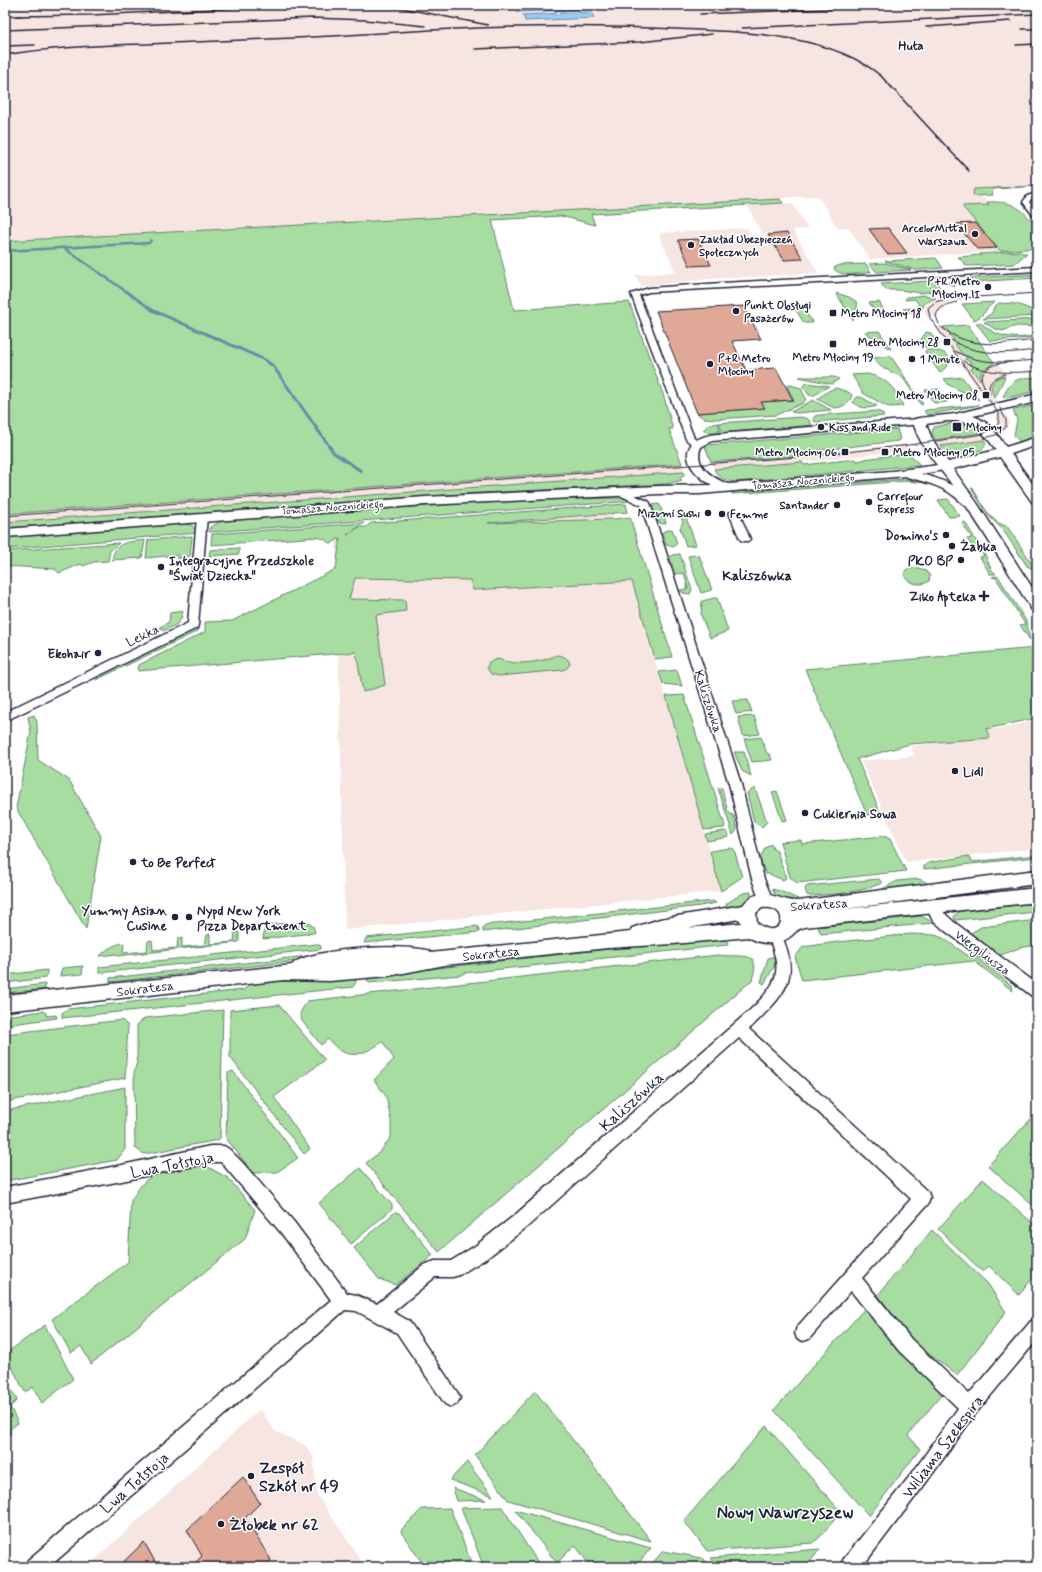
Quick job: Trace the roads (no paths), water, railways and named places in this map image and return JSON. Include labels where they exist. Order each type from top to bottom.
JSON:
[{"type":"main road","points":[[1037,398],[956,417],[918,422],[920,430],[972,505],[1037,606]]},
{"type":"main road","points":[[956,417],[970,420],[984,427],[1037,499]]},
{"type":"main road","points":[[946,466],[1003,452],[1037,441]]},
{"type":"street","points":[[1037,195],[1030,197],[1026,202],[1037,217]]},
{"type":"street","points":[[636,294],[653,290],[1037,269]]},
{"type":"street","points":[[636,294],[844,283],[883,278]]},
{"type":"street","points":[[636,294],[690,439],[696,444]]},
{"type":"street","points":[[725,487],[713,482],[697,469],[694,448],[696,444],[703,439],[918,422]]},
{"type":"street","name":"Tomasza Nocznickiego","points":[[5,533],[425,501],[659,490],[700,490],[892,474],[946,466]]},
{"type":"street","name":"Tomasza Nocznickiego","points":[[659,490],[685,483],[692,478],[697,469]]},
{"type":"street","points":[[892,474],[912,475],[935,481],[956,491],[972,505]]},
{"type":"street","points":[[620,492],[645,503],[659,490]]},
{"type":"street","name":"Kaliszówka","points":[[645,503],[735,784],[758,879],[766,900]]},
{"type":"street","points":[[734,513],[745,539]]},
{"type":"street","name":"Lekka","points":[[5,717],[193,625],[202,517]]},
{"type":"street","name":"Sokratesa","points":[[608,940],[660,926],[748,911],[754,903],[766,900],[783,906],[803,907],[1037,877]]},
{"type":"street","name":"Sokratesa","points":[[5,1003],[284,972],[330,973],[388,968],[445,958],[608,940],[673,937],[753,929],[763,935],[775,936],[784,933],[790,925],[803,920],[1037,895]]},
{"type":"street","points":[[783,906],[790,917],[790,925]]},
{"type":"street","name":"Wergiliusza","points":[[933,907],[936,915],[948,926],[1037,992]]},
{"type":"street","points":[[748,911],[748,920],[753,929]]},
{"type":"street","name":"Kaliszówka","points":[[379,1313],[430,1271],[439,1268],[452,1270],[481,1252],[521,1221],[739,1029],[766,1003],[781,982],[784,966],[775,936]]},
{"type":"street","points":[[739,1029],[922,1198],[803,1333]]},
{"type":"street","name":"Lwa Tołstoja","points":[[5,1195],[122,1174],[210,1154],[224,1154],[237,1167],[288,1228],[342,1301],[35,1567]]},
{"type":"street","points":[[852,1278],[905,1345],[970,1407]]},
{"type":"street","points":[[342,1301],[356,1303],[379,1313],[403,1327],[452,1398]]},
{"type":"street","name":"Wiliama Szekspira","points":[[850,1567],[919,1478],[970,1407],[1037,1326]]},
{"type":"water","points":[[587,5],[589,9],[517,12],[515,6]]},
{"type":"water","points":[[591,12],[594,18],[525,21],[523,15]]},
{"type":"waterway","points":[[5,251],[149,243],[151,240]]},
{"type":"waterway","points":[[64,248],[154,311]]},
{"type":"waterway","points":[[154,311],[265,360],[273,366],[334,453],[361,471]]},
{"type":"tram line","points":[[5,516],[798,457],[902,446],[983,434],[997,426],[999,422],[999,414],[930,318],[928,308],[935,302],[946,299],[1037,293]]},
{"type":"tram line","points":[[939,324],[936,316],[939,310],[947,305],[957,302]]},
{"type":"tram line","points":[[941,327],[952,335],[963,340],[987,344],[1037,340]]},
{"type":"tram line","points":[[951,340],[972,349],[982,351],[1004,353],[1037,350]]},
{"type":"tram line","points":[[955,351],[965,356],[985,361],[1005,362],[1037,360]]},
{"type":"tram line","points":[[963,361],[972,366],[986,370]]},
{"type":"tram line","points":[[986,370],[994,365],[1012,362]]},
{"type":"tram line","points":[[985,389],[981,378],[986,370]]},
{"type":"tram line","points":[[986,370],[999,372],[1037,371]]},
{"type":"tram line","points":[[990,394],[990,383],[1005,374]]},
{"type":"tram line","points":[[984,438],[996,435],[1006,427],[1006,420],[1000,408]]},
{"type":"railway","points":[[17,16],[91,15],[301,5]]},
{"type":"railway","points":[[386,5],[488,25]]},
{"type":"railway","points":[[648,5],[664,5]]},
{"type":"railway","points":[[700,14],[932,5]]},
{"type":"railway","points":[[976,5],[992,5]]},
{"type":"railway","points":[[742,28],[1037,14]]},
{"type":"railway","points":[[5,16],[17,16]]},
{"type":"railway","points":[[17,16],[22,16]]},
{"type":"railway","points":[[5,30],[313,18],[365,20],[425,26]]},
{"type":"railway","points":[[926,27],[1011,21]]},
{"type":"railway","points":[[5,55],[58,48],[93,46],[510,27],[620,27],[756,34],[811,43],[837,51],[860,62],[881,76],[969,171]]},
{"type":"railway","points":[[1022,29],[1037,29]]},
{"type":"railway","points":[[475,49],[640,42],[712,34]]},
{"type":"railway","points":[[1016,45],[1037,44]]},
{"type":"railway","points":[[5,46],[35,45]]},
{"type":"place","name":"ArcelorMittal Warszawa","points":[[975,234]]},
{"type":"place","name":"Zakład Ubezpieczeń Społecznych","points":[[691,245]]},
{"type":"place","name":"P+R Metro Młociny II","points":[[988,287]]},
{"type":"place","name":"Punkt Obsługi Pasażerów","points":[[736,311]]},
{"type":"place","name":"Metro Młociny 18","points":[[833,313]]},
{"type":"place","name":"Metro Młociny 28","points":[[947,342]]},
{"type":"place","name":"Metro Młociny 19","points":[[833,344]]},
{"type":"place","name":"1 Minute","points":[[912,359]]},
{"type":"place","name":"P+R Metro Młociny","points":[[710,364]]},
{"type":"place","name":"Metro Młociny 08","points":[[986,395]]},
{"type":"place","name":"Kiss and Ride","points":[[821,427]]},
{"type":"place","name":"Młociny","points":[[957,427]]},
{"type":"place","name":"Metro Młociny 06","points":[[845,452]]},
{"type":"place","name":"Metro Młociny 05","points":[[885,452]]},
{"type":"place","name":"Carrefour Express","points":[[869,502]]},
{"type":"place","name":"Santander","points":[[837,505]]},
{"type":"place","name":"Mizumi Sushi","points":[[708,513]]},
{"type":"place","name":"Femme","points":[[722,514]]},
{"type":"place","name":"Domino's","points":[[946,535]]},
{"type":"place","name":"Żabka","points":[[952,546]]},
{"type":"place","name":"PKO BP","points":[[961,560]]},
{"type":"place","name":"Integracyjne Przedszkole \"Świat Dziecka\"","points":[[161,567]]},
{"type":"place","name":"Ziko Apteka","points":[[984,596]]},
{"type":"place","name":"Ekohair","points":[[98,653]]},
{"type":"place","name":"Lidl","points":[[955,771]]},
{"type":"place","name":"Cukiernia Sowa","points":[[805,813]]},
{"type":"place","name":"to Be Perfect","points":[[133,862]]},
{"type":"place","name":"Yummy Asian Cusine","points":[[175,917]]},
{"type":"place","name":"Nypd New York Pizza Department","points":[[189,917]]},
{"type":"place","name":"Zespół Szkół nr 49","points":[[251,1476]]},
{"type":"place","name":"Żłobek nr 62","points":[[221,1524]]},
{"type":"district","name":"Huta","points":[[911,45]]},
{"type":"district","name":"Kaliszówka","points":[[757,575]]},
{"type":"district","name":"Nowy Wawrzyszew","points":[[785,1512]]}]
